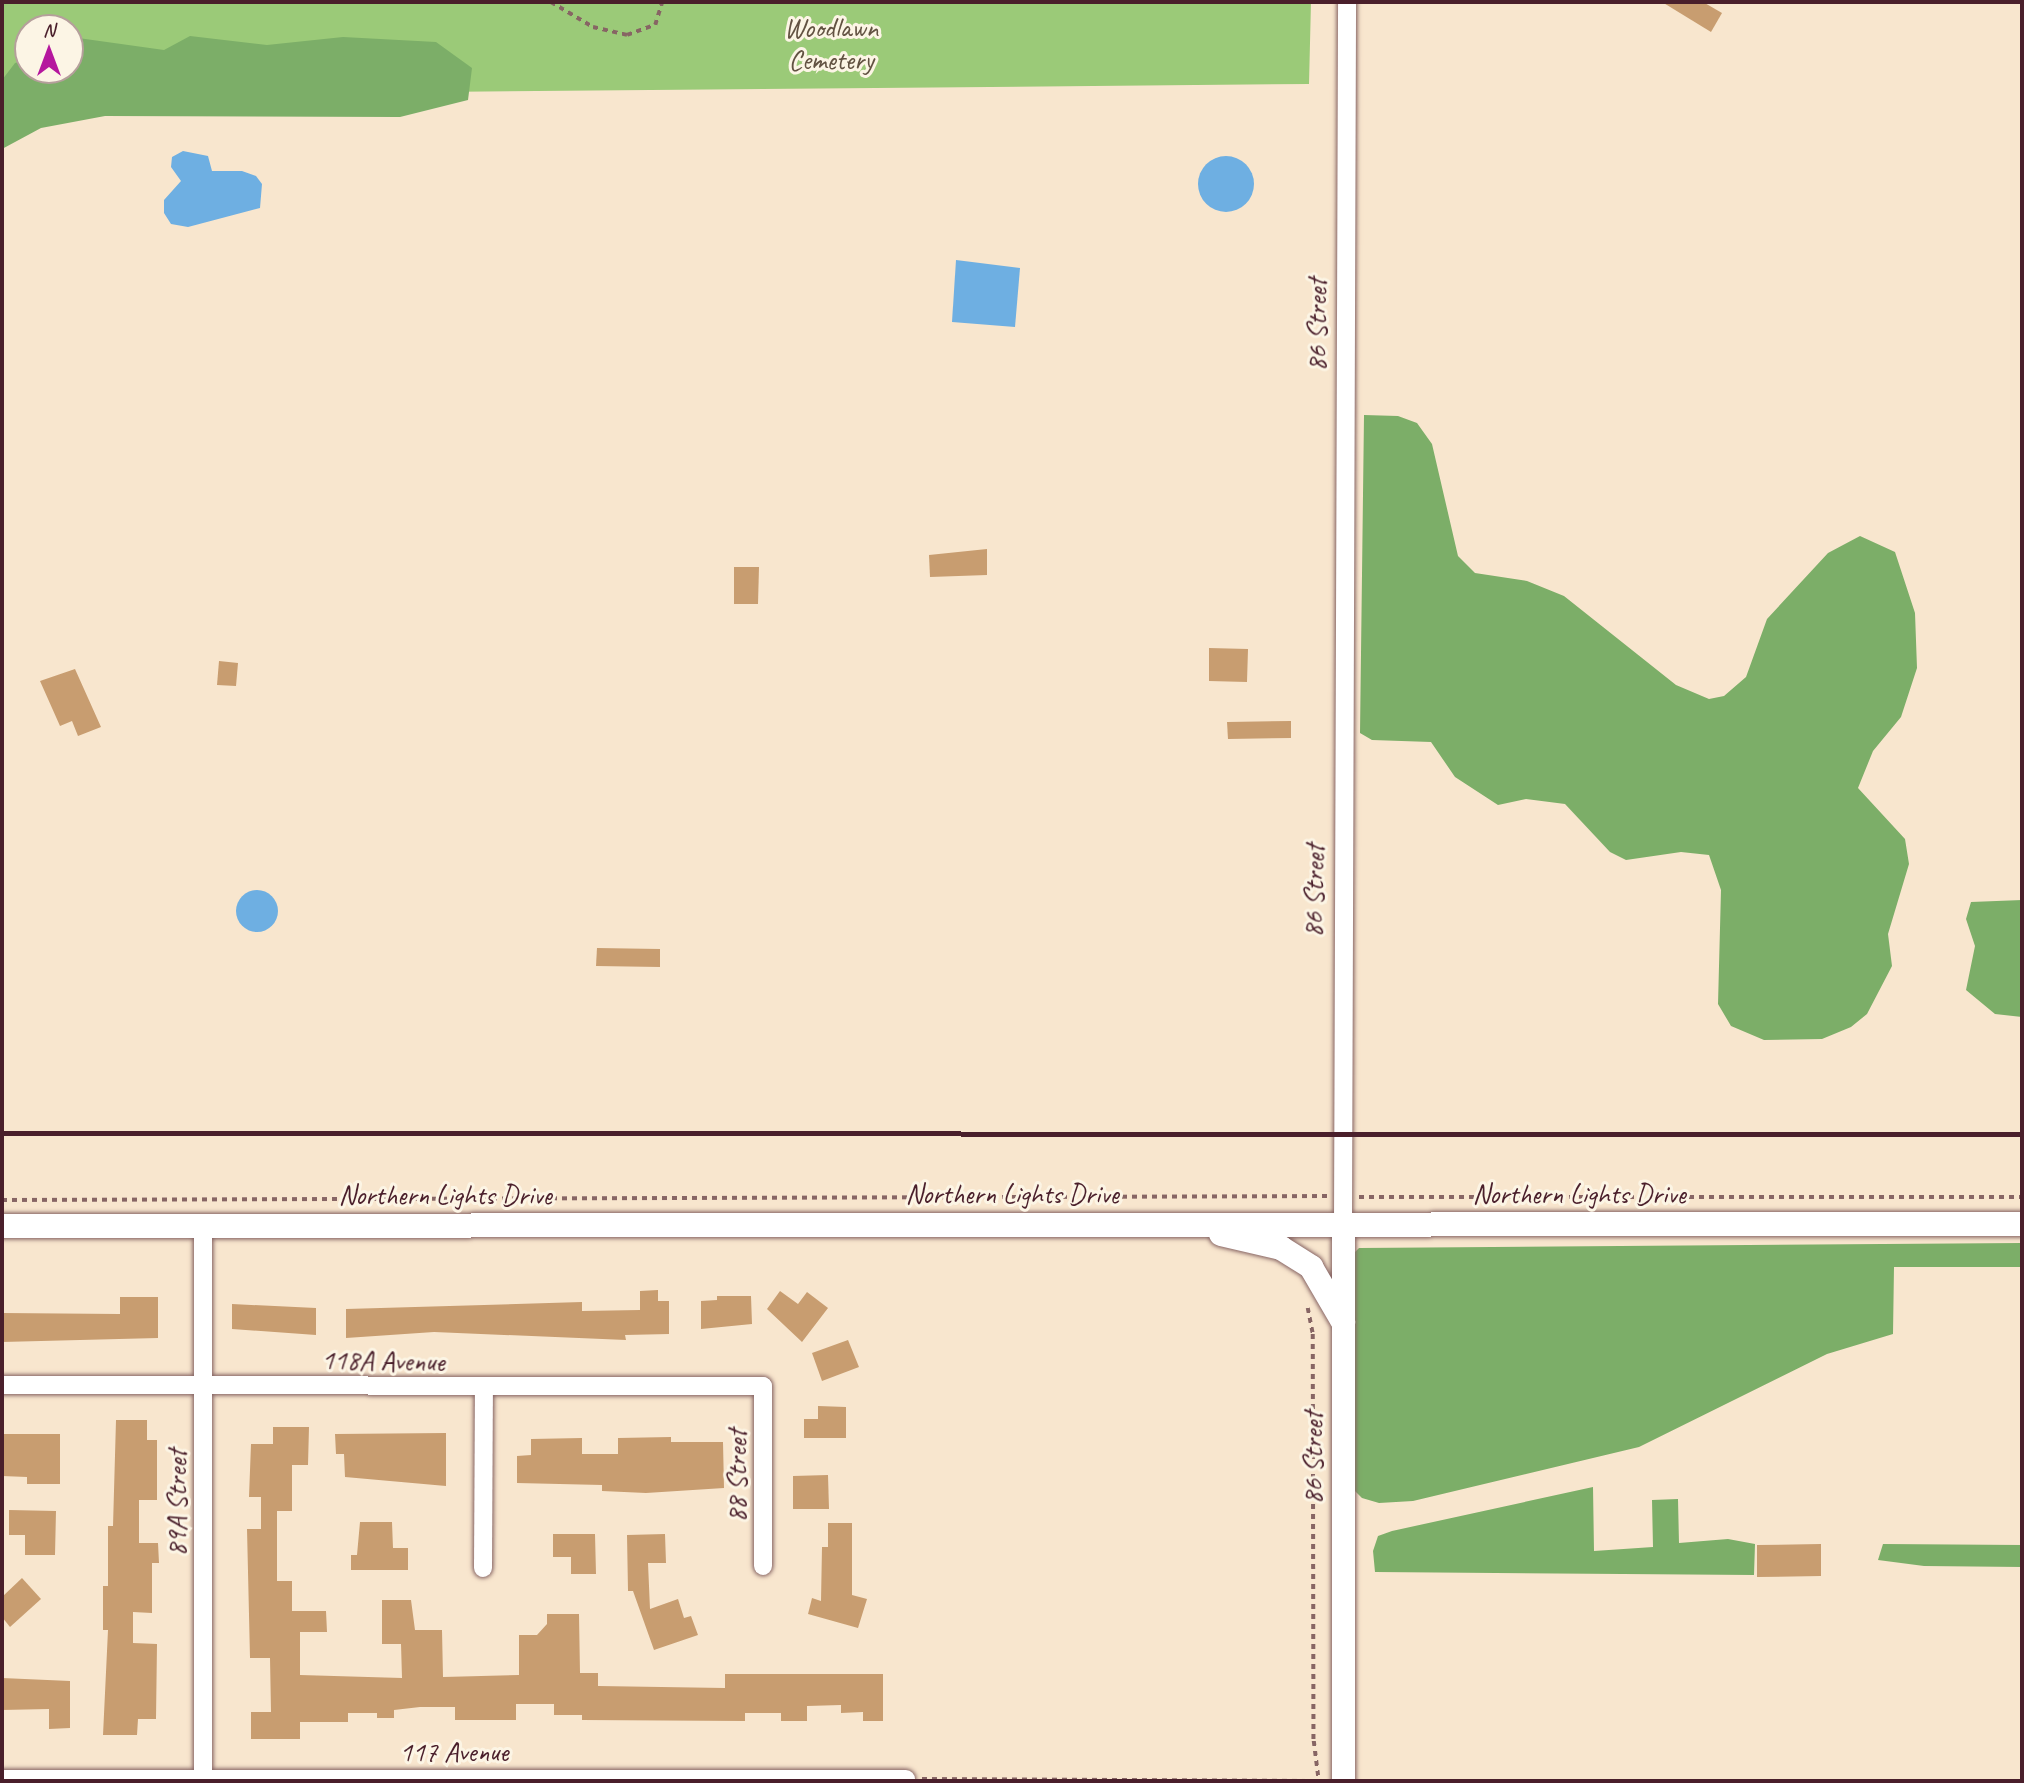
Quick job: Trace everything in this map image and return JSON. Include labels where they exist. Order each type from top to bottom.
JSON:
[{"type":"main road","points":[[1180,1224],[1294,1255],[1319,1276],[1343,1322]]},
{"type":"main road","name":"Northern Lights Drive","points":[[2,1226],[2022,1224]]},
{"type":"street","name":"86 Street","points":[[1343,1781],[1347,2]]},
{"type":"street","name":"89A Street","points":[[203,1226],[203,1780]]},
{"type":"street","name":"118A Avenue","points":[[2,1385],[484,1389],[763,1386]]},
{"type":"street","name":"88 Street","points":[[763,1386],[763,1566]]},
{"type":"street","points":[[484,1389],[484,1568]]},
{"type":"street","name":"117 Avenue","points":[[2,1779],[906,1779]]},
{"type":"path","points":[[551,2],[593,27],[627,35],[655,25],[662,2]]},
{"type":"path","points":[[2,1200],[2022,1197]]},
{"type":"path","points":[[1307,1301],[1313,1334],[1314,1741],[1319,1781]]},
{"type":"path","points":[[906,1779],[1309,1781]]},
{"type":"green space","name":"Woodlawn Cemetery","points":[[2,2],[1311,2],[1309,84],[2,96]]},
{"type":"green space","points":[[190,36],[267,45],[343,37],[436,42],[472,68],[468,100],[400,117],[105,116],[41,128],[2,149],[2,80],[14,64],[14,84],[84,84],[84,39],[164,50]]},
{"type":"green space","points":[[1364,415],[1398,416],[1417,423],[1432,444],[1458,556],[1475,573],[1527,581],[1564,596],[1676,685],[1709,699],[1724,696],[1746,677],[1767,619],[1828,553],[1860,536],[1895,552],[1915,613],[1917,668],[1901,717],[1873,751],[1858,788],[1905,839],[1909,864],[1888,934],[1892,966],[1867,1014],[1851,1027],[1822,1039],[1764,1040],[1731,1026],[1718,1004],[1721,890],[1709,855],[1681,852],[1626,860],[1610,852],[1565,804],[1526,799],[1498,805],[1455,777],[1431,742],[1372,740],[1360,733]]},
{"type":"green space","points":[[2022,900],[2022,1017],[1995,1014],[1966,990],[1975,946],[1966,919],[1971,902]]},
{"type":"green space","points":[[2022,1243],[2022,1267],[1894,1267],[1893,1334],[1827,1354],[1639,1447],[1413,1501],[1379,1503],[1362,1498],[1350,1486],[1352,1255],[1359,1248]]},
{"type":"green space","points":[[1593,1487],[1594,1551],[1653,1547],[1652,1500],[1678,1499],[1679,1543],[1728,1539],[1755,1544],[1754,1575],[1375,1572],[1373,1551],[1378,1536]]},
{"type":"green space","points":[[1883,1544],[2022,1545],[2022,1567],[1924,1566],[1878,1560]]},
{"type":"water","points":[[183,151],[208,156],[212,171],[242,171],[256,176],[262,184],[260,208],[188,227],[171,224],[164,213],[164,200],[181,181],[171,167],[172,157]]},
{"type":"water","points":[[1226,156],[1237,158],[1246,164],[1252,173],[1252,195],[1246,204],[1237,210],[1226,212],[1215,210],[1206,204],[1200,195],[1198,184],[1200,173],[1206,164],[1215,158]]},
{"type":"water","points":[[956,260],[1020,268],[1015,327],[952,322]]},
{"type":"water","points":[[257,890],[272,896],[278,911],[272,926],[257,932],[242,926],[236,911],[242,896]]},
{"type":"building","points":[[1662,2],[1703,2],[1722,13],[1711,32]]},
{"type":"building","points":[[987,549],[987,575],[930,577],[929,555]]},
{"type":"building","points":[[734,567],[759,567],[758,604],[734,604]]},
{"type":"building","points":[[1209,648],[1248,649],[1247,682],[1209,681]]},
{"type":"building","points":[[219,661],[238,663],[236,686],[217,685]]},
{"type":"building","points":[[75,669],[101,727],[78,736],[72,721],[60,726],[40,681]]},
{"type":"building","points":[[1291,721],[1291,738],[1228,739],[1227,722]]},
{"type":"building","points":[[597,948],[660,949],[660,967],[596,966]]},
{"type":"building","points":[[658,1290],[658,1301],[669,1301],[669,1334],[625,1335],[626,1340],[434,1332],[346,1338],[346,1309],[582,1302],[582,1311],[640,1310],[640,1291]]},
{"type":"building","points":[[780,1291],[798,1304],[807,1292],[828,1308],[802,1342],[767,1309]]},
{"type":"building","points":[[717,1296],[751,1296],[752,1324],[701,1329],[701,1301],[717,1300]]},
{"type":"building","points":[[120,1297],[158,1297],[158,1338],[2,1342],[2,1313],[120,1314]]},
{"type":"building","points":[[232,1304],[316,1308],[316,1335],[232,1329]]},
{"type":"building","points":[[848,1340],[859,1367],[822,1381],[812,1353]]},
{"type":"building","points":[[818,1406],[846,1407],[846,1438],[804,1438],[804,1419],[818,1419]]},
{"type":"building","points":[[116,1420],[147,1420],[147,1440],[157,1440],[157,1500],[139,1500],[139,1543],[158,1543],[159,1563],[152,1563],[152,1613],[133,1612],[133,1643],[157,1644],[156,1719],[138,1719],[137,1735],[103,1735],[108,1630],[103,1630],[103,1586],[108,1586],[108,1526],[113,1526]]},
{"type":"building","points":[[273,1427],[309,1427],[308,1465],[292,1465],[292,1511],[277,1511],[277,1581],[292,1581],[292,1611],[326,1611],[327,1632],[300,1632],[300,1675],[402,1678],[401,1644],[382,1644],[382,1600],[411,1600],[415,1630],[442,1630],[443,1677],[519,1675],[519,1635],[537,1635],[547,1624],[547,1614],[579,1614],[580,1673],[598,1673],[598,1686],[725,1688],[725,1674],[883,1674],[883,1721],[863,1721],[863,1712],[841,1713],[841,1705],[807,1706],[807,1721],[781,1721],[781,1713],[745,1713],[745,1721],[582,1720],[582,1715],[554,1715],[554,1704],[516,1704],[516,1720],[455,1720],[455,1707],[420,1707],[394,1710],[394,1718],[377,1718],[377,1713],[348,1713],[348,1722],[300,1722],[300,1739],[251,1739],[251,1712],[271,1712],[270,1658],[250,1658],[247,1529],[261,1529],[261,1497],[249,1497],[251,1444],[273,1444]]},
{"type":"building","points":[[446,1433],[446,1486],[345,1477],[344,1454],[336,1454],[335,1434]]},
{"type":"building","points":[[2,1434],[60,1434],[60,1484],[27,1484],[27,1477],[2,1476]]},
{"type":"building","points":[[671,1437],[671,1442],[723,1442],[724,1488],[646,1493],[602,1491],[602,1485],[517,1483],[517,1456],[531,1455],[531,1439],[582,1438],[582,1454],[618,1454],[618,1438]]},
{"type":"building","points":[[828,1475],[829,1509],[793,1509],[793,1476]]},
{"type":"building","points":[[9,1510],[56,1511],[55,1555],[25,1555],[25,1535],[9,1535]]},
{"type":"building","points":[[360,1522],[392,1522],[393,1548],[408,1548],[408,1570],[351,1570],[351,1555],[357,1555]]},
{"type":"building","points":[[828,1523],[852,1523],[852,1595],[867,1599],[858,1628],[808,1614],[812,1598],[821,1601],[822,1547],[828,1547]]},
{"type":"building","points":[[553,1534],[595,1534],[596,1574],[571,1574],[571,1557],[553,1557]]},
{"type":"building","points":[[665,1534],[666,1563],[648,1563],[650,1609],[678,1599],[684,1618],[691,1616],[698,1635],[654,1650],[633,1591],[628,1591],[627,1535]]},
{"type":"building","points":[[1821,1544],[1821,1576],[1757,1577],[1757,1545]]},
{"type":"building","points":[[22,1578],[41,1599],[10,1627],[2,1617],[2,1597]]},
{"type":"building","points":[[2,1678],[70,1681],[70,1728],[49,1729],[49,1709],[2,1710]]},
{"type":"railway","points":[[2,1133],[2022,1134]]}]
